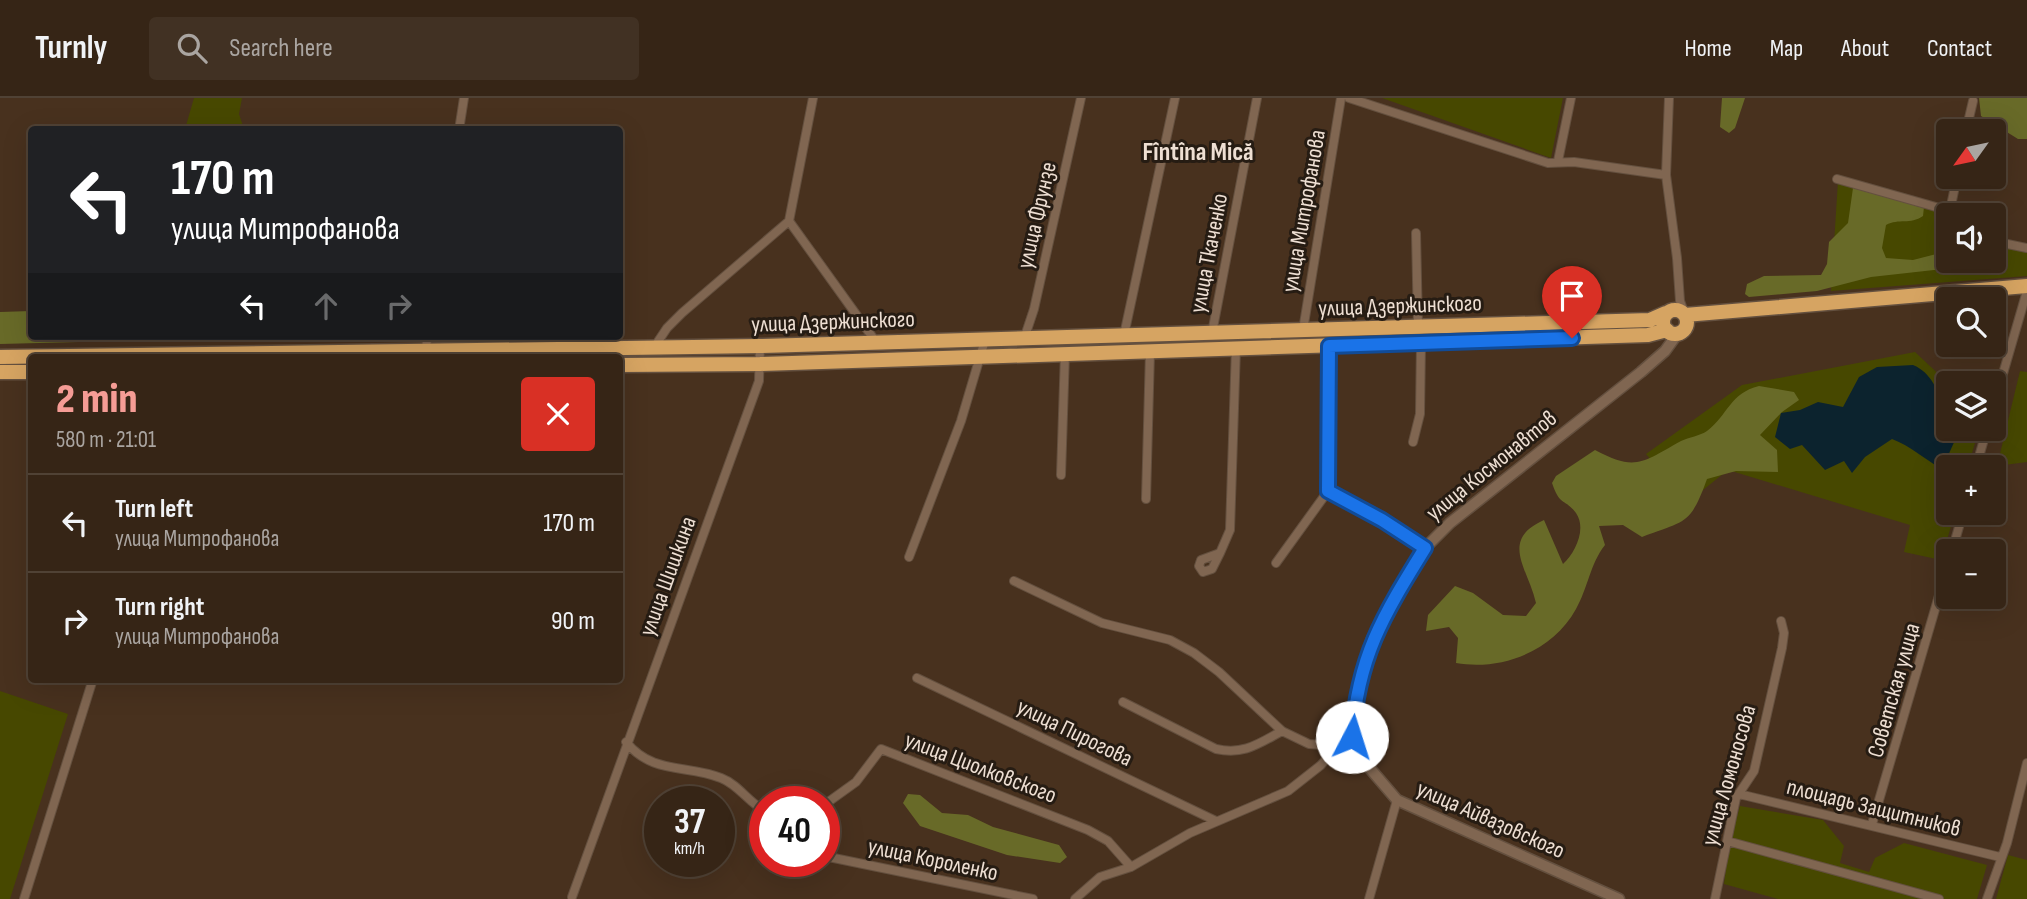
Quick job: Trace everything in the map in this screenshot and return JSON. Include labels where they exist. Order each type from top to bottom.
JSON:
[{"type":"highway","name":"улица Дзержинского","points":[[623,365],[760,364],[1648,335],[1703,316],[1873,298],[2027,289]]},
{"type":"highway","name":"улица Дзержинского","points":[[286,354],[760,346],[1650,320],[1672,309]]},
{"type":"highway","points":[[1672,309],[1663,320],[1679,326]]},
{"type":"highway","name":"улица Дзержинского","points":[[0,357],[28,357]]},
{"type":"highway","points":[[0,372],[28,372]]},
{"type":"street","points":[[459,126],[464,98]]},
{"type":"street","points":[[655,346],[667,328],[682,313],[789,221],[813,98]]},
{"type":"street","name":"улица Фрунзе","points":[[1024,339],[1034,309],[1081,98]]},
{"type":"street","points":[[1124,335],[1175,98]]},
{"type":"street","name":"улица Ткаченко","points":[[1212,333],[1257,98]]},
{"type":"street","name":"улица Митрофанова","points":[[1303,330],[1341,98]]},
{"type":"street","points":[[1349,98],[1548,163],[1558,161],[1666,175]]},
{"type":"street","points":[[1558,161],[1571,98]]},
{"type":"street","points":[[1669,98],[1666,175],[1678,258],[1672,309],[1679,326]]},
{"type":"street","points":[[1969,119],[1973,100]]},
{"type":"street","points":[[1837,179],[1936,209]]},
{"type":"street","points":[[789,221],[876,342]]},
{"type":"street","points":[[1416,233],[1418,327]]},
{"type":"street","points":[[2006,243],[2027,247]]},
{"type":"street","points":[[2004,371],[2027,289]]},
{"type":"street","name":"улица Космонавтов","points":[[1361,758],[1352,737],[1357,691],[1372,639],[1425,548],[1450,523],[1665,351],[1679,326]]},
{"type":"street","points":[[425,351],[427,340]]},
{"type":"street","points":[[909,557],[961,421],[985,340]]},
{"type":"street","points":[[1413,442],[1420,414],[1420,343]]},
{"type":"street","name":"улица Шишкина","points":[[572,897],[754,394],[760,364],[760,346]]},
{"type":"street","points":[[1276,563],[1328,491],[1329,346]]},
{"type":"street","points":[[1220,553],[1228,540],[1236,347]]},
{"type":"street","points":[[1146,499],[1150,352]]},
{"type":"street","points":[[1061,475],[1065,353]]},
{"type":"street","points":[[1328,491],[1382,520],[1425,548]]},
{"type":"street","points":[[1014,581],[1102,623],[1170,640],[1194,653],[1282,732],[1309,744],[1337,746]]},
{"type":"street","name":"Советская улица","points":[[1872,824],[1936,606]]},
{"type":"street","name":"улица Ломоносова","points":[[1715,899],[1738,794],[1754,771],[1782,648],[1784,633],[1781,621]]},
{"type":"street","name":"улица Пирогова","points":[[917,678],[1216,821]]},
{"type":"street","points":[[24,899],[92,683]]},
{"type":"street","points":[[1123,702],[1227,752],[1255,747],[1282,732]]},
{"type":"street","points":[[1075,899],[1100,877],[1131,867],[1216,821],[1288,791],[1321,765],[1337,746],[1352,737]]},
{"type":"street","points":[[626,742],[647,762],[719,777],[734,784],[749,797]]},
{"type":"street","name":"улица Циолковского","points":[[840,794],[856,782],[881,749],[1088,830],[1108,841],[1131,867]]},
{"type":"street","name":"улица Айвазовского","points":[[1361,758],[1397,800],[1619,899]]},
{"type":"street","points":[[1987,899],[2007,843],[2027,763]]},
{"type":"street","name":"площадь Защитников","points":[[1738,794],[1872,824],[2000,858]]},
{"type":"street","points":[[1368,899],[1397,800]]},
{"type":"street","points":[[1727,841],[1938,899]]},
{"type":"street","name":"улица Короленко","points":[[840,859],[1034,899]]},
{"type":"shaded area","points":[[194,98],[242,98],[239,114],[243,126],[186,126]]},
{"type":"shaded area","points":[[1382,98],[1563,98],[1551,158]]},
{"type":"shaded area","points":[[1722,98],[1745,98],[1735,128],[1729,133],[1720,127]]},
{"type":"shaded area","points":[[1979,98],[2027,98],[2027,139],[2018,139],[2006,132],[2006,119],[1986,119],[1981,116]]},
{"type":"shaded area","points":[[1838,181],[1936,210],[1936,273],[2006,273],[2006,241],[2027,245],[2027,276],[1831,291]]},
{"type":"shaded area","points":[[1857,185],[1924,207],[1923,216],[1918,219],[1886,225],[1882,248],[1886,258],[1913,260],[1936,254],[1936,270],[1871,277],[1817,291],[1749,297],[1745,294],[1747,284],[1764,276],[1821,275],[1827,264],[1829,242],[1848,223],[1853,188]]},
{"type":"shaded area","points":[[28,311],[28,340],[160,340],[0,344],[0,312]]},
{"type":"shaded area","points":[[1915,352],[1936,372],[1936,441],[1976,441],[1971,455],[1936,455],[1936,525],[1951,525],[1947,539],[1936,539],[1936,559],[1904,552],[1910,525],[1728,470],[1688,502],[1646,454],[1742,385]]},
{"type":"shaded area","points":[[2020,371],[2027,372],[2027,462],[2006,465],[2006,455],[2000,455],[2003,441],[2006,441],[2006,429]]},
{"type":"shaded area","points":[[1759,386],[1794,392],[1799,400],[1782,412],[1760,435],[1777,450],[1778,472],[1736,471],[1707,479],[1691,514],[1677,524],[1642,537],[1623,525],[1599,526],[1605,545],[1576,609],[1554,636],[1525,655],[1491,664],[1456,663],[1458,638],[1449,627],[1426,631],[1428,615],[1455,586],[1473,593],[1503,615],[1526,616],[1536,603],[1520,556],[1523,536],[1530,528],[1544,520],[1563,564],[1572,554],[1580,533],[1576,513],[1555,491],[1552,483],[1556,476],[1595,450],[1620,461],[1639,462],[1648,459],[1681,441],[1707,431],[1735,399],[1749,389]]},
{"type":"shaded area","points":[[0,691],[68,714],[10,899],[0,899]]},
{"type":"shaded area","points":[[908,794],[920,795],[942,813],[968,815],[993,827],[1059,845],[1067,857],[1060,863],[1007,855],[920,826],[903,803]]},
{"type":"shaded area","points":[[1740,806],[1823,820],[1844,846],[1840,863],[1869,872],[1875,858],[1904,843],[1987,865],[1977,899],[1778,899],[1724,884],[1729,846]]},
{"type":"shaded area","points":[[2008,855],[2027,860],[2027,899],[1996,899]]},
{"type":"water","points":[[1913,365],[1929,377],[1936,389],[1936,441],[1955,441],[1948,455],[1936,455],[1936,465],[1892,439],[1865,457],[1852,473],[1844,461],[1825,470],[1802,445],[1790,449],[1775,437],[1781,413],[1800,410],[1818,402],[1843,407],[1859,377],[1877,367]]},
{"type":"district","name":"Fîntîna Mică","points":[[1198,151]]},
{"type":"route","points":[[1352,737],[1357,691],[1372,639],[1425,548],[1382,520],[1328,491],[1329,346],[1572,338]]}]
